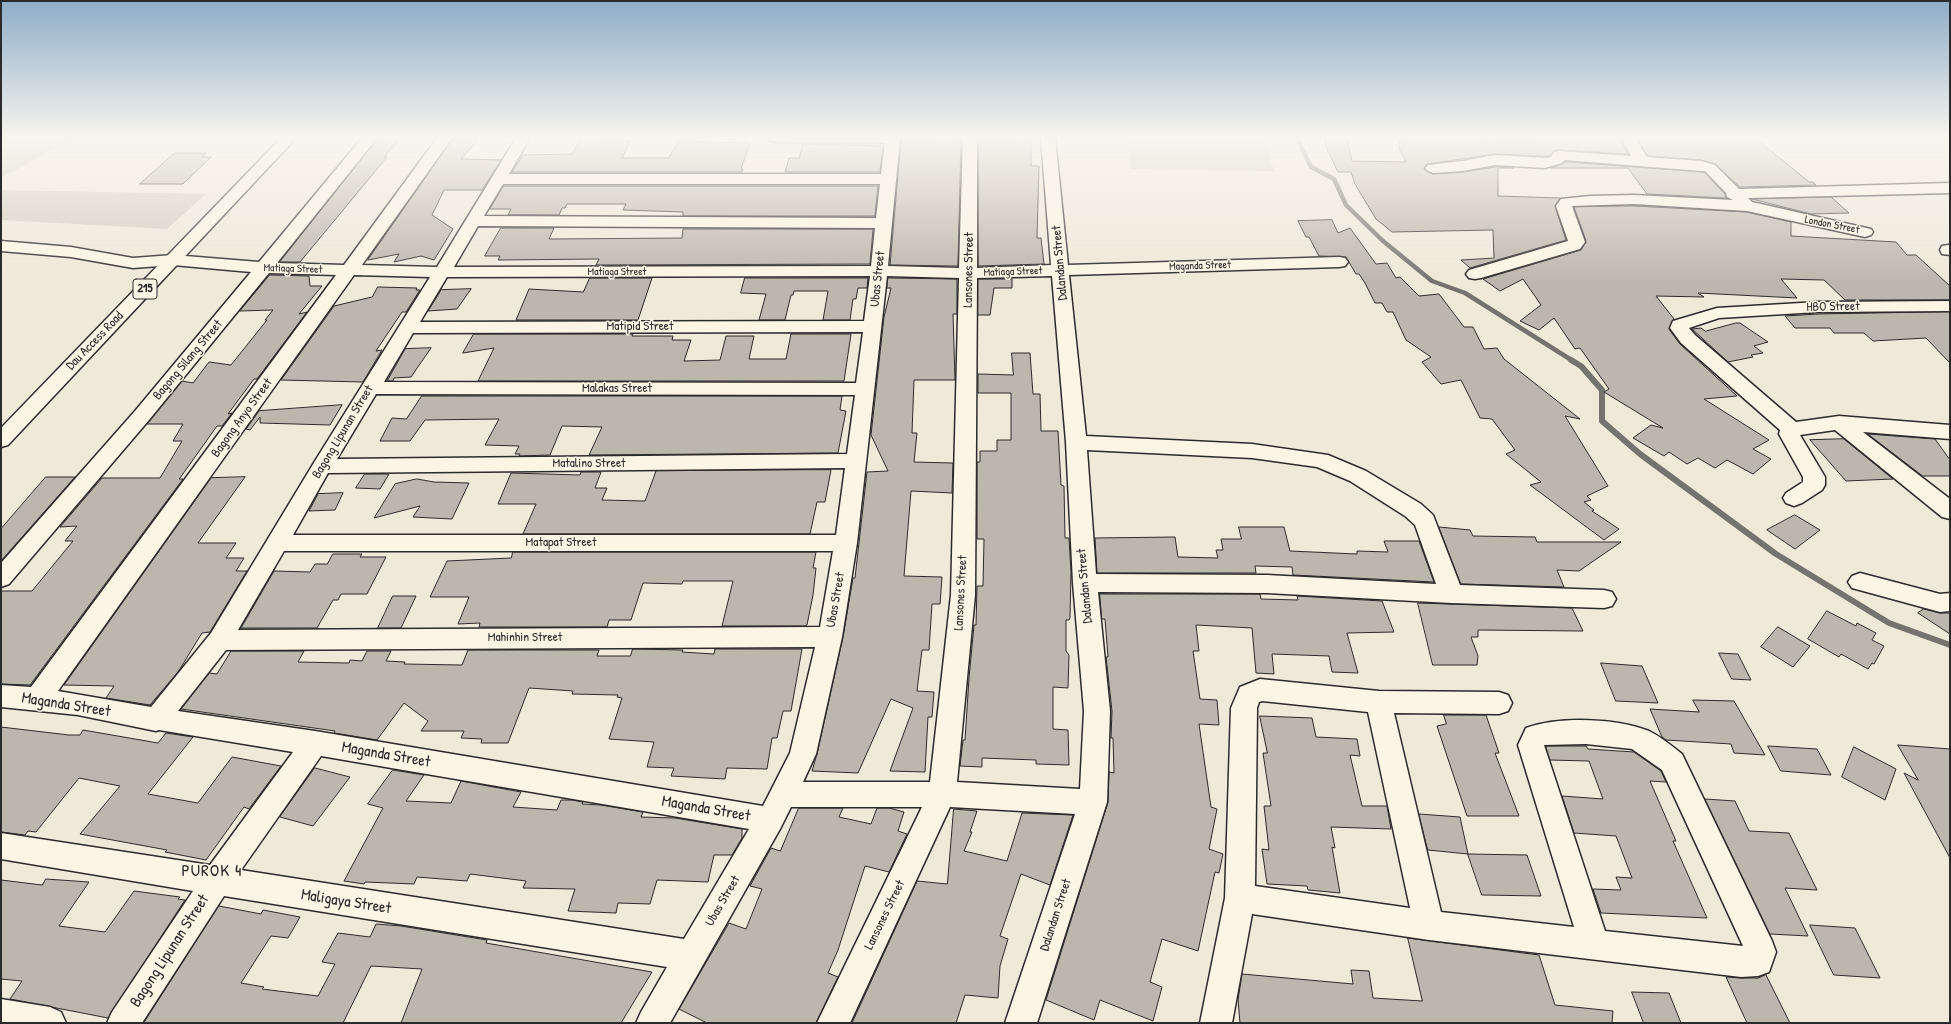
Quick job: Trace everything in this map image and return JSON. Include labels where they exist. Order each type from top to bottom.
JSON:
[{"type":"street","name":"Dau Access Road","points":[[1,440],[244,186]]},
{"type":"street","name":"Bagong Silang Street","points":[[1,578],[82,487],[331,186]]},
{"type":"street","name":"Bagong Anyo Street","points":[[38,698],[411,186]]},
{"type":"street","name":"Bagong Lipunan Street","points":[[156,720],[220,640],[322,466],[474,221],[494,186]]},
{"type":"street","name":"Ubas Street","points":[[652,1023],[770,820],[803,754],[830,637],[846,543],[889,186]]},
{"type":"street","name":"Lansones Street","points":[[833,1023],[942,794],[963,595],[970,186]]},
{"type":"street","name":"Dalandan Street","points":[[1021,1023],[1093,802],[1097,711],[1085,583],[1076,442],[1053,186]]},
{"type":"street","name":"London Street","points":[[1726,186],[1747,206],[1864,232]]},
{"type":"street","points":[[1733,194],[1950,188]]},
{"type":"street","points":[[1475,274],[1578,242],[1564,206],[1567,202],[1596,199],[1666,200],[1747,206]]},
{"type":"street","points":[[474,221],[885,223]]},
{"type":"street","name":"Matiaga Street","points":[[1,246],[71,252],[133,263],[173,260],[264,268],[349,271],[878,271],[969,273],[1061,271]]},
{"type":"street","name":"Maganda Street","points":[[1061,271],[1339,262]]},
{"type":"street","name":"HBO Street","points":[[1792,429],[1688,339],[1679,328],[1680,325],[1717,313],[1818,307],[1950,306]]},
{"type":"street","name":"Matipid Street","points":[[407,328],[873,326]]},
{"type":"street","name":"Malakas Street","points":[[370,388],[865,389]]},
{"type":"street","points":[[1839,423],[1950,510]]},
{"type":"street","points":[[1794,498],[1814,485],[1814,477],[1789,434],[1792,429],[1839,423],[1950,432]]},
{"type":"street","points":[[1076,442],[1252,451],[1321,460],[1358,476],[1413,510],[1425,521],[1451,594]]},
{"type":"street","name":"Matalino Street","points":[[322,466],[856,461]]},
{"type":"street","name":"Matapat Street","points":[[277,543],[846,543]]},
{"type":"street","points":[[1860,582],[1940,604],[1950,602]]},
{"type":"street","points":[[1085,583],[1267,584],[1451,594],[1604,599]]},
{"type":"street","name":"Mahinhin Street","points":[[220,640],[830,637]]},
{"type":"street","points":[[1216,1023],[1240,898],[1244,708],[1249,695],[1260,690],[1379,702],[1499,703]]},
{"type":"street","name":"Maganda Street","points":[[1,696],[38,698],[156,720],[315,743],[770,820]]},
{"type":"street","points":[[1379,702],[1429,925]]},
{"type":"street","points":[[1240,898],[1429,925],[1741,962],[1758,961],[1761,952],[1672,762],[1651,745],[1635,738],[1590,733],[1543,733],[1535,736],[1531,745],[1594,944]]},
{"type":"street","name":"Bagong Lipunan Street","points":[[123,1023],[216,882],[315,743]]},
{"type":"street","points":[[783,795],[942,794],[1093,802]]},
{"type":"street","name":"Maligaya Street","points":[[1,846],[216,882],[691,956]]},
{"type":"street","points":[[1,1015],[50,1023]]},
{"type":"shaded area","points":[[1,190],[206,194],[167,229],[1,220]]},
{"type":"building","points":[[340,186],[363,186],[300,262],[280,262]]},
{"type":"building","points":[[420,186],[485,186],[482,190],[444,190],[432,215],[453,229],[434,260],[421,256],[394,262],[399,254],[368,260]]},
{"type":"building","points":[[504,186],[878,186],[875,216],[683,216],[683,212],[623,210],[626,204],[567,204],[565,208],[562,208],[559,215],[508,215],[511,209],[490,209]]},
{"type":"building","points":[[897,186],[960,186],[958,266],[890,265]]},
{"type":"building","points":[[978,186],[1038,186],[1037,238],[1041,238],[1044,264],[978,266]]},
{"type":"building","points":[[1356,186],[1498,186],[1498,196],[1560,198],[1555,206],[1566,240],[1470,268],[1461,260],[1494,258],[1493,230],[1392,232],[1376,219]]},
{"type":"building","points":[[1641,186],[1717,186],[1725,194],[1726,198],[1647,194]]},
{"type":"building","points":[[1739,186],[1786,186],[1740,187]]},
{"type":"building","points":[[1831,197],[1849,213],[1811,214],[1752,199]]},
{"type":"building","points":[[1634,206],[1747,212],[1791,222],[1791,236],[1896,242],[1907,255],[1916,255],[1950,286],[1950,300],[1845,300],[1824,280],[1781,279],[1797,298],[1698,293],[1704,297],[1656,296],[1674,319],[1669,329],[1680,344],[1737,396],[1704,399],[1769,440],[1753,449],[1771,459],[1753,474],[1727,460],[1715,468],[1698,458],[1687,464],[1669,452],[1664,456],[1633,438],[1651,425],[1663,428],[1604,392],[1609,389],[1580,348],[1575,349],[1554,318],[1539,330],[1520,321],[1541,305],[1523,279],[1500,291],[1483,279],[1581,250],[1586,241],[1574,207]]},
{"type":"building","points":[[1332,220],[1338,233],[1350,228],[1376,264],[1387,263],[1396,278],[1400,277],[1419,296],[1439,294],[1464,327],[1473,327],[1484,349],[1497,348],[1504,359],[1580,419],[1565,416],[1608,486],[1587,496],[1591,500],[1584,502],[1594,510],[1592,511],[1619,529],[1604,540],[1530,485],[1541,482],[1506,454],[1515,450],[1492,419],[1480,418],[1461,380],[1441,384],[1422,362],[1431,357],[1406,340],[1393,312],[1387,312],[1382,303],[1375,303],[1365,283],[1359,274],[1356,274],[1346,257],[1319,256],[1309,237],[1306,237],[1298,221]]},
{"type":"building","points":[[501,228],[554,228],[549,239],[682,238],[683,229],[873,229],[870,264],[596,265],[599,259],[498,260],[500,256],[485,256]]},
{"type":"building","points":[[270,275],[309,276],[310,286],[322,286],[299,314],[307,312],[257,379],[254,379],[228,414],[232,413],[222,426],[217,426],[179,479],[183,479],[30,685],[1,684],[1,591],[32,591],[73,541],[65,541],[77,526],[60,527],[102,478],[160,478],[182,441],[173,441],[183,424],[147,424],[182,381],[193,383],[209,362],[231,365],[267,320],[265,320],[273,310],[240,311]]},
{"type":"building","points":[[590,278],[652,278],[638,320],[516,320],[529,289],[583,292]]},
{"type":"building","points":[[745,278],[868,278],[867,288],[858,288],[856,299],[853,299],[850,320],[823,320],[828,291],[794,291],[793,295],[791,295],[785,320],[759,320],[766,294],[741,293]]},
{"type":"building","points":[[888,278],[957,279],[957,314],[953,314],[955,380],[914,380],[912,433],[917,433],[914,462],[953,463],[952,493],[911,491],[904,576],[942,577],[940,604],[932,604],[929,650],[922,650],[917,691],[934,692],[932,717],[928,717],[925,772],[890,771],[913,708],[891,699],[858,773],[812,771],[843,637],[853,578],[855,578],[867,472],[888,471],[871,435],[884,317],[891,288],[887,288]]},
{"type":"building","points":[[978,279],[1012,279],[1012,288],[994,288],[990,315],[978,315]]},
{"type":"building","points":[[378,287],[417,288],[416,290],[420,290],[406,312],[402,312],[376,351],[382,350],[363,382],[281,380],[334,306],[372,297]]},
{"type":"building","points":[[471,289],[457,309],[428,311],[441,290]]},
{"type":"building","points":[[1950,312],[1950,363],[1926,338],[1873,341],[1864,333],[1834,333],[1830,328],[1795,328],[1785,316],[1818,314]]},
{"type":"building","points":[[1740,323],[1768,342],[1754,346],[1763,353],[1751,355],[1753,357],[1728,362],[1692,329],[1701,328],[1705,331]]},
{"type":"building","points":[[474,334],[633,334],[632,336],[673,336],[672,340],[691,340],[684,361],[720,360],[726,336],[754,336],[749,359],[786,359],[791,334],[851,334],[844,381],[478,381],[494,348],[463,353]]},
{"type":"building","points":[[431,348],[411,377],[394,378],[393,381],[387,381],[405,349]]},
{"type":"building","points":[[1012,353],[1030,353],[1033,394],[1040,394],[1041,431],[1058,431],[1061,485],[1064,486],[1065,538],[1069,538],[1071,572],[1070,618],[1069,620],[1066,620],[1066,651],[1069,655],[1068,688],[1053,687],[1053,729],[1068,730],[1069,765],[1036,764],[1036,760],[982,758],[982,767],[960,766],[963,740],[965,740],[974,625],[976,625],[977,586],[983,586],[984,539],[977,539],[977,462],[980,462],[980,451],[997,451],[997,440],[1011,440],[1011,393],[978,393],[978,374],[1013,375]]},
{"type":"building","points":[[422,396],[842,396],[840,410],[846,411],[838,453],[589,455],[602,427],[562,426],[550,455],[519,456],[520,454],[515,454],[519,446],[485,445],[499,419],[425,420],[410,441],[380,441],[392,418],[406,419]]},
{"type":"building","points":[[342,405],[330,425],[260,423],[260,417],[250,430],[246,429],[259,411]]},
{"type":"building","points":[[1868,434],[1935,439],[1950,460],[1950,476],[1923,476]]},
{"type":"building","points":[[1844,439],[1893,479],[1846,481],[1810,440]]},
{"type":"building","points":[[831,470],[825,502],[817,502],[810,534],[523,534],[536,504],[498,504],[511,473],[580,475],[581,472],[601,472],[595,488],[607,488],[602,500],[645,501],[656,471]]},
{"type":"building","points":[[365,474],[389,474],[380,489],[356,488]]},
{"type":"building","points":[[46,477],[75,477],[1,561],[1,529]]},
{"type":"building","points":[[245,477],[198,543],[236,543],[226,558],[244,558],[236,571],[247,571],[210,632],[202,633],[178,672],[150,705],[106,698],[114,686],[64,685],[211,478]]},
{"type":"building","points":[[417,479],[434,482],[469,483],[452,519],[413,517],[420,506],[374,518],[395,484]]},
{"type":"building","points":[[343,493],[335,510],[309,511],[318,494]]},
{"type":"building","points":[[1795,515],[1820,530],[1795,549],[1767,530]]},
{"type":"building","points":[[1239,527],[1284,527],[1290,551],[1357,554],[1357,551],[1388,552],[1384,541],[1419,541],[1434,582],[1293,575],[1292,567],[1255,566],[1256,573],[1097,573],[1095,538],[1175,537],[1178,557],[1218,558],[1216,550],[1223,550],[1221,539],[1241,539]]},
{"type":"building","points":[[1439,527],[1470,530],[1473,536],[1535,537],[1537,542],[1621,542],[1579,571],[1557,570],[1564,587],[1461,584]]},
{"type":"building","points":[[513,552],[816,552],[813,568],[816,568],[813,595],[807,625],[805,626],[722,626],[733,581],[683,581],[682,584],[643,583],[631,620],[609,620],[607,627],[479,627],[480,623],[458,624],[469,597],[430,597],[447,561],[511,558]]},
{"type":"building","points":[[333,554],[362,554],[360,557],[386,557],[367,594],[341,594],[338,600],[333,600],[317,628],[241,628],[274,571],[310,572],[315,564],[327,564]]},
{"type":"building","points":[[1100,594],[1260,594],[1261,599],[1298,600],[1297,596],[1382,601],[1394,632],[1347,633],[1358,673],[1332,672],[1329,656],[1272,654],[1274,674],[1256,673],[1252,628],[1196,625],[1199,651],[1193,651],[1200,699],[1217,700],[1219,725],[1199,724],[1211,807],[1217,809],[1209,849],[1223,854],[1219,873],[1215,872],[1198,951],[1162,939],[1150,982],[1162,987],[1153,1021],[1100,1000],[1094,1020],[1046,1000],[1108,802],[1109,772],[1114,773],[1113,738],[1111,738],[1112,711],[1106,657],[1108,657],[1105,619],[1102,619]]},
{"type":"building","points":[[393,596],[416,596],[401,628],[378,628]]},
{"type":"building","points":[[1418,603],[1572,608],[1583,631],[1478,630],[1478,637],[1471,637],[1478,656],[1477,665],[1433,665]]},
{"type":"building","points":[[1924,609],[1940,613],[1950,613],[1950,634],[1918,613]]},
{"type":"building","points":[[1827,611],[1856,626],[1857,623],[1876,633],[1872,640],[1884,646],[1874,664],[1872,663],[1868,669],[1841,654],[1839,657],[1808,639]]},
{"type":"building","points":[[1778,627],[1810,646],[1793,667],[1761,647]]},
{"type":"building","points":[[633,649],[683,650],[682,652],[714,654],[715,649],[802,649],[791,711],[783,711],[777,738],[772,738],[767,769],[727,768],[725,779],[671,776],[674,768],[647,767],[654,742],[609,739],[622,698],[617,697],[618,695],[572,694],[573,691],[529,688],[508,743],[481,743],[482,739],[461,738],[464,731],[421,731],[428,721],[404,703],[377,740],[334,733],[335,731],[181,709],[209,673],[217,674],[231,651],[304,651],[298,662],[349,663],[350,660],[362,661],[367,651],[391,651],[386,661],[405,662],[404,664],[462,665],[468,650],[599,650],[597,656],[630,656]]},
{"type":"building","points":[[1719,653],[1738,654],[1751,680],[1732,679]]},
{"type":"building","points":[[1601,663],[1642,666],[1658,703],[1616,701]]},
{"type":"building","points":[[1693,700],[1734,701],[1765,755],[1734,753],[1731,744],[1666,740],[1662,737],[1650,709],[1699,712]]},
{"type":"building","points":[[1444,715],[1486,715],[1499,753],[1495,753],[1519,816],[1467,816],[1437,726],[1446,724]]},
{"type":"building","points":[[1260,716],[1312,718],[1316,737],[1357,739],[1360,756],[1350,755],[1362,806],[1387,806],[1391,829],[1331,827],[1335,848],[1332,847],[1340,893],[1308,890],[1307,886],[1267,884],[1262,849],[1269,850],[1264,806],[1271,806],[1263,753],[1267,753]]},
{"type":"building","points":[[1,727],[69,735],[80,735],[83,730],[158,743],[166,733],[193,737],[148,794],[198,803],[232,757],[281,766],[249,809],[244,807],[206,860],[165,852],[167,850],[80,834],[120,786],[79,778],[36,832],[28,831],[25,835],[1,832]]},
{"type":"building","points":[[1898,745],[1950,749],[1950,858],[1904,773],[1918,780]]},
{"type":"building","points":[[1546,746],[1586,746],[1588,749],[1634,752],[1661,771],[1666,782],[1650,781],[1676,841],[1673,841],[1707,918],[1601,913],[1593,889],[1621,890],[1616,877],[1632,878],[1616,836],[1574,833],[1562,796],[1603,799],[1589,761],[1550,760]]},
{"type":"building","points":[[1768,746],[1817,749],[1831,775],[1781,771]]},
{"type":"building","points":[[1854,747],[1896,769],[1885,800],[1842,777]]},
{"type":"building","points":[[315,768],[350,777],[313,826],[280,817]]},
{"type":"building","points":[[393,770],[424,775],[406,801],[451,803],[461,781],[521,792],[513,807],[557,810],[561,800],[572,800],[583,802],[582,804],[601,805],[643,812],[641,817],[675,818],[742,829],[742,838],[732,855],[714,855],[708,882],[657,880],[650,904],[618,903],[616,913],[568,911],[575,889],[523,888],[526,881],[470,874],[467,881],[417,877],[414,884],[365,882],[364,884],[344,881],[383,808],[368,804]]},
{"type":"building","points":[[1705,799],[1735,801],[1749,831],[1789,833],[1817,890],[1785,888],[1808,936],[1770,934]]},
{"type":"building","points":[[799,808],[843,808],[839,817],[871,824],[877,808],[889,808],[904,812],[898,831],[907,834],[889,872],[865,866],[838,950],[828,973],[838,977],[816,1023],[707,1023],[679,1009],[729,923],[746,929],[762,889],[750,886],[771,848],[780,851]]},
{"type":"building","points":[[954,809],[977,811],[970,832],[972,832],[964,851],[1007,861],[1022,813],[1073,815],[1050,885],[1021,874],[1000,936],[1008,939],[1000,966],[998,998],[965,995],[956,1023],[852,1023],[917,881],[947,884]]},
{"type":"building","points":[[1419,814],[1460,817],[1468,854],[1428,850]]},
{"type":"building","points":[[1468,854],[1527,855],[1541,896],[1482,895]]},
{"type":"building","points":[[46,879],[89,882],[59,926],[105,932],[134,891],[180,897],[178,899],[185,900],[108,1018],[10,999],[22,981],[1,979],[1,880],[42,885]]},
{"type":"building","points":[[219,906],[261,914],[263,910],[300,917],[288,938],[271,936],[241,983],[264,987],[262,989],[318,996],[335,964],[322,962],[338,933],[370,937],[376,924],[401,926],[487,940],[486,943],[652,972],[621,1023],[401,1023],[422,969],[371,966],[343,1023],[144,1023]]},
{"type":"building","points":[[1810,925],[1855,928],[1880,978],[1834,975]]},
{"type":"building","points":[[1408,938],[1539,955],[1555,1005],[1613,1011],[1612,1023],[1240,1023],[1238,1000],[1242,974],[1353,984],[1351,970],[1369,971],[1373,998],[1422,1001]]},
{"type":"building","points":[[1766,975],[1790,1023],[1747,1023],[1726,977],[1758,978]]},
{"type":"building","points":[[1632,992],[1669,993],[1681,1023],[1644,1023]]},
{"type":"waterway","points":[[1337,186],[1346,205],[1383,241],[1432,281],[1465,293],[1573,361]]},
{"type":"waterway","points":[[1571,360],[1581,366],[1602,390],[1602,421],[1640,454],[1776,554],[1889,623],[1950,645]]},
{"type":"district","name":"PUROK 4","points":[[212,871]]}]
